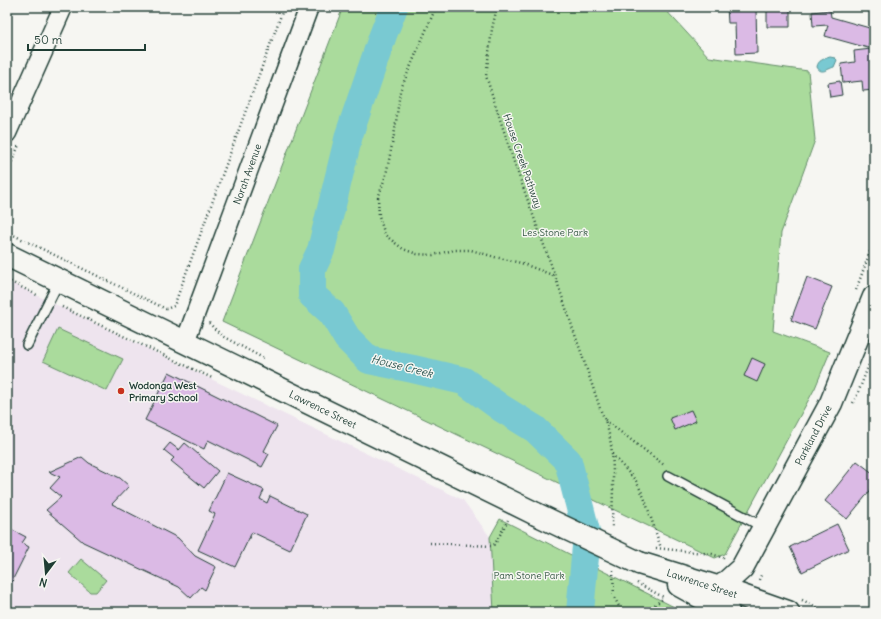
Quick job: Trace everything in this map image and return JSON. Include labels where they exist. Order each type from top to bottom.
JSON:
[{"type":"main road","name":"Lawrence Street","points":[[7,255],[536,514],[723,603],[743,596],[788,612]]},
{"type":"main road","name":"Parkland Drive","points":[[723,603],[831,403],[874,297]]},
{"type":"main road","name":"Parkland Drive","points":[[742,568],[743,596]]},
{"type":"street","points":[[7,133],[63,7]]},
{"type":"street","name":"Norah Avenue","points":[[186,342],[309,7]]},
{"type":"lane","points":[[27,345],[59,281]]},
{"type":"lane","points":[[668,476],[763,527]]},
{"type":"path","points":[[7,232],[166,309],[174,306],[284,7]]},
{"type":"path","points":[[436,7],[400,91],[395,130],[386,174],[378,198],[379,216],[385,235],[403,249],[417,254],[433,255],[454,250],[470,250],[521,263],[555,276]]},
{"type":"path","name":"House Creek Pathway","points":[[497,7],[492,29],[486,76],[600,411],[605,419],[612,454],[636,481],[644,497],[661,548]]},
{"type":"path","points":[[605,419],[664,464],[668,476]]},
{"type":"path","points":[[430,543],[491,546],[495,544],[509,519]]},
{"type":"path","points":[[670,601],[664,598],[642,564],[661,548],[712,554],[730,561],[742,568]]},
{"type":"path","points":[[646,612],[664,598]]},
{"type":"shaded area","name":"Wodonga West Primary School","points":[[7,281],[463,500],[490,537],[494,612],[7,612]]},
{"type":"green space","name":"Les Stone Park","points":[[343,7],[663,7],[709,57],[808,71],[815,140],[781,233],[773,331],[830,352],[815,388],[725,554],[715,558],[222,322]]},
{"type":"green space","points":[[58,329],[123,359],[107,391],[43,361]]},
{"type":"green space","name":"Pam Stone Park","points":[[500,519],[684,612],[494,612],[490,537]]},
{"type":"green space","points":[[81,559],[106,580],[96,592],[90,592],[69,573]]},
{"type":"water","points":[[830,57],[837,60],[834,67],[820,71],[817,67],[820,61]]},
{"type":"building","points":[[669,7],[681,7],[671,12]]},
{"type":"building","points":[[727,7],[743,7],[743,10],[756,9],[757,53],[736,54],[735,23],[728,23]]},
{"type":"building","points":[[767,7],[790,7],[790,27],[767,27]]},
{"type":"building","points":[[830,10],[831,17],[873,29],[868,48],[825,36],[828,25],[813,26],[812,12]]},
{"type":"building","points":[[871,49],[874,59],[874,90],[863,91],[862,81],[843,83],[841,64],[855,62],[854,51]]},
{"type":"building","points":[[840,81],[842,95],[830,97],[828,83]]},
{"type":"building","points":[[807,277],[832,287],[815,329],[791,320]]},
{"type":"building","points":[[752,358],[765,364],[757,382],[744,376]]},
{"type":"building","points":[[169,372],[277,426],[264,451],[269,454],[262,467],[208,440],[204,449],[145,420]]},
{"type":"building","points":[[691,410],[696,421],[675,430],[670,418]]},
{"type":"building","points":[[170,443],[179,450],[185,443],[218,471],[204,488],[171,461],[174,458],[164,450]]},
{"type":"building","points":[[82,457],[89,463],[120,478],[129,486],[112,504],[178,538],[195,556],[216,567],[205,590],[201,587],[191,598],[179,587],[83,542],[46,510],[61,497],[50,488],[60,477],[49,472]]},
{"type":"building","points":[[857,461],[874,474],[874,486],[847,519],[825,501]]},
{"type":"building","points":[[227,473],[264,490],[260,499],[267,503],[270,496],[307,514],[290,550],[252,532],[235,567],[198,550],[215,514],[209,511]]},
{"type":"building","points":[[837,524],[849,549],[802,572],[790,547]]},
{"type":"building","points":[[7,527],[26,537],[22,543],[29,547],[7,591]]},
{"type":"waterway","name":"House Creek","points":[[394,7],[349,135],[321,250],[312,269],[312,295],[332,313],[347,338],[369,360],[464,381],[501,408],[535,429],[568,461],[587,535],[580,612]]},
{"type":"place","name":"Wodonga West Primary School","points":[[121,391]]}]
